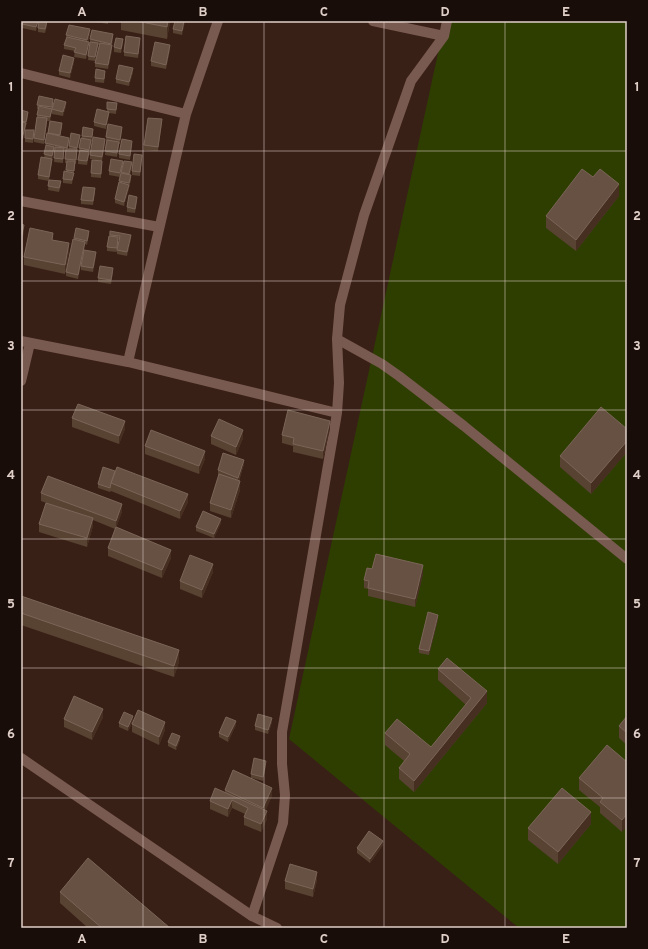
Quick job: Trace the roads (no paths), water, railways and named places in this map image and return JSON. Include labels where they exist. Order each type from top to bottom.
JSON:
[{"type":"street","points":[[128,362],[186,114],[218,21]]},
{"type":"street","points":[[373,21],[444,36]]},
{"type":"street","points":[[252,916],[284,823],[285,795],[282,764],[282,732],[337,413],[339,383],[337,339],[340,305],[364,215],[411,80],[444,36],[447,21]]},
{"type":"street","points":[[21,73],[186,114]]},
{"type":"street","points":[[21,201],[159,227]]},
{"type":"street","points":[[337,339],[382,364],[399,376],[464,426],[627,559]]},
{"type":"street","points":[[21,381],[25,342],[128,362],[337,413]]},
{"type":"street","points":[[21,758],[252,916],[277,928]]}]
